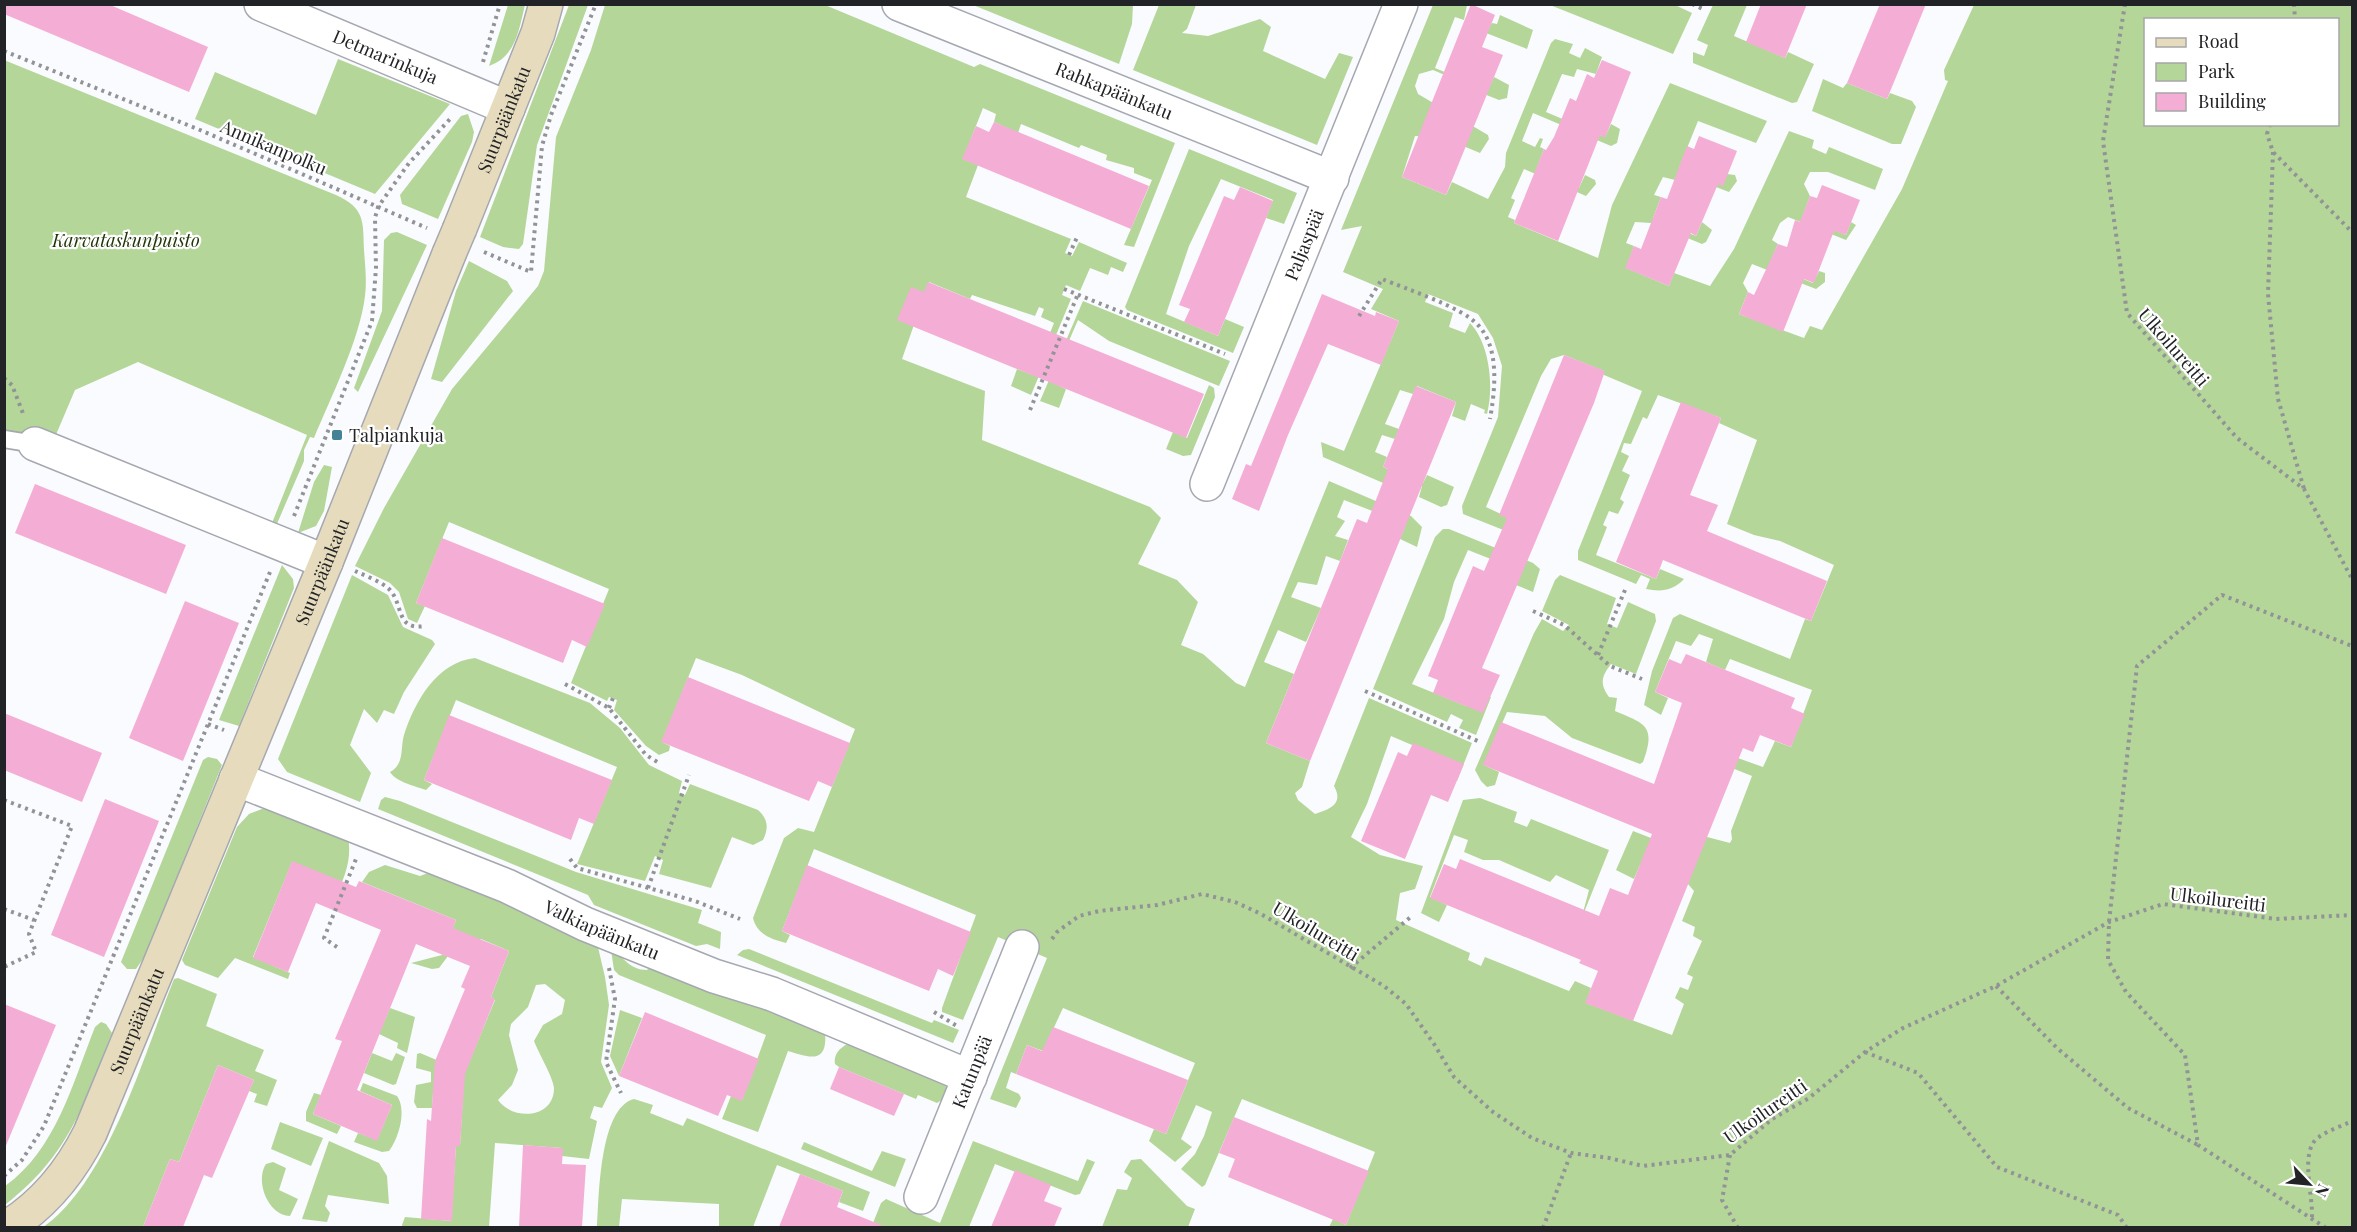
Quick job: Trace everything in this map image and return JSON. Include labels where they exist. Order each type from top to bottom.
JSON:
[{"type":"street","name":"Detmarinkuja","points":[[261,4],[508,108]]},
{"type":"street","name":"Suurpäänkatu","points":[[6,1227],[26,1216],[51,1192],[66,1175],[90,1133],[236,779],[337,565],[454,240],[538,33],[546,4]]},
{"type":"street","name":"Rahkapäänkatu","points":[[899,4],[1332,178]]},
{"type":"street","name":"Paljaspää","points":[[1207,484],[1401,4]]},
{"type":"street","points":[[20,441],[337,565]]},
{"type":"street","name":"Valkiapäänkatu","points":[[236,779],[507,886],[605,932],[714,976],[772,994],[970,1077]]},
{"type":"street","name":"Katunpää","points":[[921,1197],[970,1077],[1034,947]]},
{"type":"path","points":[[4,1176],[34,1144],[60,1090],[372,321],[376,268],[375,218],[378,207],[410,163],[459,109],[483,61],[500,4]]},
{"type":"path","name":"Annikanpolku","points":[[4,51],[200,130],[531,272],[542,146],[551,115],[596,4]]},
{"type":"path","points":[[1692,4],[1703,9]]},
{"type":"path","name":"Ulkoilureitti","points":[[2125,4],[2103,141],[2127,313],[2237,438],[2304,489],[2352,579]]},
{"type":"path","points":[[2269,126],[2266,134],[2272,152],[2268,294],[2273,352],[2278,399],[2304,489]]},
{"type":"path","points":[[2272,152],[2352,232]]},
{"type":"path","points":[[4,187],[4,239]]},
{"type":"path","points":[[1069,255],[1078,235]]},
{"type":"path","points":[[1359,316],[1382,279],[1467,316],[1480,326],[1490,350],[1495,389],[1490,419]]},
{"type":"path","points":[[1064,289],[1226,354]]},
{"type":"path","points":[[1030,410],[1078,294]]},
{"type":"path","points":[[4,378],[12,385],[20,441]]},
{"type":"path","points":[[337,565],[387,586],[394,594],[399,612],[409,625],[415,628],[425,626]]},
{"type":"path","points":[[1598,656],[1625,590]]},
{"type":"path","points":[[2198,1145],[2185,1055],[2126,992],[2108,960],[2109,922],[2137,666],[2222,595],[2352,646]]},
{"type":"path","points":[[1533,611],[1564,625],[1610,666],[1642,680]]},
{"type":"path","points":[[565,684],[609,708],[646,755],[659,763]]},
{"type":"path","points":[[1365,691],[1480,742]]},
{"type":"path","points":[[609,708],[613,699]]},
{"type":"path","points":[[648,888],[689,775]]},
{"type":"path","points":[[4,800],[72,826],[29,934],[36,952],[4,967]]},
{"type":"path","points":[[570,859],[577,868],[695,901],[740,919]]},
{"type":"path","points":[[337,947],[324,938],[349,876]]},
{"type":"path","name":"Ulkoilureitti","points":[[1034,947],[1079,916],[1157,905],[1202,894],[1235,902],[1261,914],[1384,986],[1406,1004],[1454,1077],[1493,1112],[1532,1138],[1571,1153],[1609,1158],[1643,1166],[1730,1155],[1772,1119],[1809,1098],[1865,1052],[1903,1028],[1996,986],[2109,922],[2163,904],[2276,919],[2352,915]]},
{"type":"path","points":[[4,909],[34,921]]},
{"type":"path","points":[[1350,968],[1413,915]]},
{"type":"path","points":[[605,932],[604,946],[615,999],[606,1062],[621,1093]]},
{"type":"path","points":[[1996,986],[2057,1048],[2128,1108],[2198,1145],[2325,1227]]},
{"type":"path","points":[[934,1012],[938,1017],[966,1030]]},
{"type":"path","points":[[1865,1052],[1918,1073],[1997,1167],[2118,1215],[2127,1227]]},
{"type":"path","points":[[2312,1217],[2313,1198],[2306,1158],[2316,1138],[2352,1121]]},
{"type":"path","points":[[1543,1227],[1571,1153]]},
{"type":"path","points":[[1730,1155],[1722,1200],[1738,1227]]},
{"type":"green space","points":[[508,5],[525,5],[518,32],[511,49],[498,62],[489,66]]},
{"type":"green space","points":[[569,5],[588,5],[537,145],[523,244],[519,249],[503,247],[480,237]]},
{"type":"green space","points":[[605,5],[825,5],[974,67],[980,64],[1175,143],[1134,247],[1124,245],[1152,180],[1134,173],[1134,168],[1106,160],[1107,155],[1081,145],[1079,148],[1021,124],[1018,133],[994,122],[996,114],[983,108],[963,159],[978,165],[966,197],[1071,239],[1065,253],[1072,256],[1079,242],[1127,263],[1123,272],[1111,267],[1108,275],[1090,268],[1080,291],[1066,285],[1062,295],[1071,299],[1031,395],[1011,386],[1017,369],[1033,375],[1054,323],[1041,317],[1044,309],[1039,307],[1035,316],[972,295],[970,299],[929,282],[902,359],[985,391],[982,440],[1150,507],[1161,518],[1138,564],[1177,580],[1198,602],[1181,645],[1203,654],[1236,683],[1245,687],[1329,481],[1411,516],[1422,527],[1417,547],[1400,539],[1406,524],[1344,500],[1337,517],[1345,521],[1335,536],[1348,540],[1340,561],[1326,556],[1317,585],[1298,582],[1291,597],[1321,608],[1306,642],[1278,630],[1264,662],[1294,674],[1266,743],[1310,761],[1302,787],[1295,793],[1298,800],[1315,814],[1330,808],[1336,801],[1337,792],[1334,786],[1369,698],[1472,743],[1457,781],[1412,745],[1391,736],[1367,804],[1351,837],[1380,855],[1423,866],[1415,889],[1400,893],[1396,920],[1470,953],[1468,960],[1481,966],[1485,957],[1569,991],[1575,981],[1591,988],[1586,1003],[1672,1035],[1684,1004],[1675,998],[1680,987],[1688,990],[1693,977],[1687,974],[1702,941],[1693,936],[1695,927],[1682,921],[1694,891],[1688,884],[1640,865],[1634,879],[1616,870],[1633,831],[1651,838],[1707,837],[1730,843],[1732,839],[1731,831],[1752,776],[1669,743],[1670,737],[1676,736],[1763,767],[1775,741],[1791,747],[1812,690],[1730,659],[1725,670],[1706,662],[1713,639],[1699,634],[1691,646],[1676,641],[1655,692],[1668,698],[1661,715],[1644,705],[1652,671],[1673,618],[1680,614],[1790,659],[1805,619],[1811,621],[1834,565],[1780,541],[1754,535],[1727,524],[1757,440],[1719,423],[1721,418],[1658,395],[1647,419],[1643,417],[1631,444],[1624,443],[1621,452],[1629,456],[1622,471],[1630,475],[1620,499],[1624,502],[1618,514],[1609,511],[1603,525],[1607,527],[1596,555],[1656,579],[1660,569],[1684,579],[1676,586],[1666,590],[1646,589],[1650,579],[1641,575],[1636,584],[1578,560],[1578,551],[1642,391],[1604,375],[1604,371],[1564,355],[1551,359],[1541,376],[1486,507],[1522,524],[1516,535],[1463,514],[1462,506],[1498,417],[1502,366],[1493,338],[1478,314],[1428,294],[1425,302],[1453,313],[1449,327],[1465,333],[1470,323],[1482,342],[1490,379],[1487,414],[1484,413],[1485,410],[1471,404],[1465,421],[1452,416],[1456,402],[1417,386],[1413,394],[1400,390],[1385,424],[1399,429],[1395,439],[1382,435],[1375,452],[1387,457],[1383,467],[1423,483],[1427,475],[1454,487],[1447,505],[1441,507],[1419,497],[1422,486],[1404,492],[1323,457],[1321,442],[1344,451],[1399,321],[1371,309],[1383,289],[1343,272],[1362,226],[1341,230],[1433,5],[1467,5],[1464,20],[1455,17],[1435,68],[1488,90],[1494,77],[1509,85],[1507,98],[1499,100],[1449,80],[1447,76],[1433,70],[1419,74],[1415,86],[1418,94],[1488,135],[1489,139],[1480,153],[1444,138],[1415,136],[1402,177],[1446,195],[1452,182],[1488,199],[1505,167],[1506,153],[1551,43],[1555,39],[1573,44],[1569,53],[1580,58],[1585,48],[1602,57],[1596,74],[1577,69],[1574,77],[1562,74],[1546,112],[1605,137],[1611,124],[1620,129],[1617,143],[1611,146],[1533,113],[1522,141],[1535,147],[1540,138],[1543,139],[1540,147],[1544,149],[1536,170],[1579,188],[1585,175],[1595,180],[1596,184],[1586,196],[1524,169],[1511,198],[1515,200],[1508,217],[1515,220],[1514,223],[1598,258],[1612,205],[1670,83],[1767,121],[1756,143],[1698,121],[1679,168],[1735,175],[1737,181],[1729,192],[1695,179],[1675,180],[1663,177],[1654,195],[1661,197],[1653,218],[1696,236],[1702,222],[1712,230],[1706,242],[1702,244],[1651,223],[1635,222],[1626,243],[1634,246],[1626,268],[1669,286],[1674,273],[1710,286],[1734,249],[1789,131],[1814,140],[1812,148],[1826,154],[1829,147],[1883,169],[1875,190],[1828,172],[1810,172],[1804,184],[1810,196],[1802,218],[1846,235],[1851,222],[1856,225],[1846,240],[1788,217],[1780,223],[1772,240],[1778,244],[1769,265],[1813,283],[1819,271],[1825,273],[1825,282],[1816,289],[1752,264],[1743,283],[1748,292],[1739,314],[1804,338],[1810,326],[1822,330],[1902,189],[1948,81],[1945,80],[1944,70],[1974,5],[2352,5],[2352,1227],[1329,1227],[1333,1219],[1346,1225],[1375,1152],[1242,1099],[1205,1185],[1202,1187],[1181,1169],[1195,1154],[1212,1112],[1196,1105],[1181,1139],[1192,1147],[1175,1162],[1149,1141],[1154,1129],[1166,1134],[1195,1063],[1063,1008],[1043,1051],[1027,1045],[1016,1074],[1011,1072],[1006,1088],[1019,1094],[1021,1098],[1016,1108],[990,1099],[1047,958],[998,937],[963,1020],[942,1012],[976,915],[814,849],[782,931],[790,935],[786,943],[765,935],[755,924],[753,918],[784,838],[798,828],[814,832],[855,729],[742,675],[696,658],[662,742],[670,746],[669,751],[659,755],[646,746],[614,710],[617,700],[609,697],[607,701],[571,683],[609,589],[449,522],[416,603],[425,606],[417,623],[408,619],[399,592],[390,583],[355,566],[384,508],[452,389],[538,286],[544,271],[556,137],[591,50]]},
{"type":"green space","points":[[973,5],[1133,5],[1132,24],[1119,64]]},
{"type":"green space","points":[[1159,5],[1196,5],[1187,29],[1182,33],[1208,36],[1260,19],[1271,27],[1263,51],[1325,79],[1339,53],[1353,57],[1317,145],[1133,70]]},
{"type":"green space","points":[[1550,5],[1675,5],[1692,13],[1673,54]]},
{"type":"green space","points":[[1713,5],[1747,5],[1734,36],[1785,58],[1788,52],[1814,64],[1797,102],[1792,103],[1693,63],[1693,52],[1704,56],[1708,45],[1697,40]]},
{"type":"green space","points":[[1500,15],[1533,30],[1527,49],[1486,33],[1492,23],[1497,24]]},
{"type":"green space","points":[[338,59],[450,104],[375,194],[195,119],[215,72],[316,115]]},
{"type":"green space","name":"Karvataskunpuisto","points":[[4,60],[336,195],[357,210],[362,223],[366,273],[362,313],[344,368],[314,438],[310,437],[304,450],[304,461],[276,526],[272,523],[307,435],[138,362],[75,390],[55,437],[5,433]]},
{"type":"green space","points":[[1823,79],[1843,88],[1847,83],[1887,99],[1890,93],[1912,101],[1916,107],[1901,144],[1892,144],[1812,111]]},
{"type":"green space","points":[[468,114],[474,132],[472,142],[438,219],[402,204],[400,195],[461,116]]},
{"type":"green space","points":[[1189,149],[1297,193],[1284,224],[1266,218],[1273,200],[1221,179],[1189,246],[1166,314],[1218,336],[1225,319],[1244,327],[1233,353],[1127,310],[1125,307]]},
{"type":"green space","points":[[397,232],[427,245],[358,392],[354,388],[382,311],[384,240],[391,233]]},
{"type":"green space","points":[[469,261],[507,281],[513,291],[442,382],[431,379],[456,291]]},
{"type":"green space","points":[[1083,301],[1230,361],[1219,386],[1109,341],[1078,320],[1051,382],[1066,389],[1059,408],[1040,401]]},
{"type":"green space","points":[[1209,385],[1214,388],[1215,397],[1191,455],[1183,456],[1166,449],[1173,432],[1187,438]]},
{"type":"green space","points":[[324,465],[332,467],[324,511],[316,526],[298,533],[314,482]]},
{"type":"green space","points":[[1443,529],[1449,529],[1533,563],[1540,569],[1533,592],[1516,585],[1521,571],[1468,550],[1454,582],[1444,619],[1412,684],[1466,706],[1473,691],[1491,697],[1476,735],[1459,728],[1463,720],[1451,714],[1447,722],[1373,689],[1435,537]]},
{"type":"green space","points":[[282,565],[293,579],[294,588],[239,726],[219,720]]},
{"type":"green space","points":[[352,575],[388,595],[403,627],[432,640],[435,644],[404,692],[394,714],[384,710],[377,723],[364,709],[350,745],[371,773],[360,802],[287,772],[278,759]]},
{"type":"green space","points":[[1560,575],[1616,598],[1607,624],[1617,628],[1628,602],[1655,614],[1656,621],[1636,674],[1611,664],[1603,680],[1609,697],[1617,698],[1615,711],[1634,719],[1646,728],[1648,741],[1643,762],[1640,764],[1572,738],[1545,716],[1507,712],[1484,765],[1499,772],[1495,785],[1487,787],[1475,770],[1534,633],[1542,619],[1563,631],[1569,625],[1542,611],[1555,580]]},
{"type":"green space","points":[[475,658],[590,703],[620,728],[649,765],[682,781],[679,793],[685,795],[690,784],[758,810],[766,824],[763,840],[753,845],[732,837],[711,888],[659,874],[663,860],[655,856],[645,881],[577,864],[617,767],[456,700],[424,780],[432,784],[426,790],[397,778],[390,772],[398,765],[404,735],[421,697],[429,685],[449,667]]},
{"type":"green space","points":[[208,757],[217,759],[222,765],[145,956],[136,969],[127,969],[121,962],[203,760]]},
{"type":"green space","points":[[385,797],[576,872],[702,910],[698,923],[721,932],[720,949],[707,944],[696,946],[594,905],[588,895],[378,809],[381,800]]},
{"type":"green space","points":[[1480,798],[1517,812],[1514,822],[1527,827],[1531,819],[1609,850],[1581,920],[1589,890],[1556,875],[1550,882],[1499,860],[1483,860],[1464,852],[1468,840],[1454,835],[1430,897],[1447,905],[1439,922],[1421,913],[1463,800]]},
{"type":"green space","points":[[270,806],[347,832],[348,861],[339,889],[292,862],[253,957],[290,973],[288,979],[235,958],[218,978],[185,965],[182,960],[237,827],[249,814]]},
{"type":"green space","points":[[385,865],[420,876],[433,871],[597,943],[609,1005],[601,1062],[612,1088],[602,1108],[594,1106],[590,1118],[597,1121],[589,1159],[562,1156],[562,1148],[495,1143],[489,1227],[402,1228],[402,1225],[405,1217],[451,1221],[456,1146],[460,1145],[463,1095],[433,1093],[432,1108],[417,1108],[414,1102],[416,1085],[431,1082],[431,1072],[416,1068],[417,1054],[420,1053],[465,1072],[495,1000],[491,997],[509,951],[481,939],[448,956],[439,968],[432,969],[411,963],[442,955],[456,920],[362,882],[369,872]],"holes":[[[545,984],[565,1000],[562,1014],[543,1025],[534,1041],[553,1083],[552,1098],[547,1106],[532,1114],[522,1114],[505,1107],[498,1100],[512,1085],[518,1070],[509,1035],[511,1024],[528,1007],[536,985]]]},
{"type":"green space","points":[[749,949],[932,1023],[934,1020],[959,1030],[953,1043],[737,955]]},
{"type":"green space","points":[[611,950],[636,968],[647,970],[652,965],[825,1032],[824,1049],[820,1054],[810,1057],[788,1051],[758,1132],[722,1119],[731,1096],[742,1100],[766,1035],[619,975],[614,970]]},
{"type":"green space","points":[[178,978],[217,994],[206,1026],[264,1050],[255,1071],[277,1080],[267,1106],[254,1102],[257,1094],[249,1091],[254,1080],[218,1065],[179,1162],[170,1159],[143,1227],[42,1228],[65,1207],[86,1180],[105,1149],[137,1078],[174,979]]},
{"type":"green space","points":[[390,1008],[415,1017],[407,1053],[397,1048],[398,1043],[379,1034]]},
{"type":"green space","points":[[620,1010],[642,1018],[619,1076],[610,1056]]},
{"type":"green space","points":[[101,1022],[106,1024],[112,1033],[72,1127],[45,1167],[5,1205],[5,1186],[23,1171],[50,1134],[61,1114],[95,1027]]},
{"type":"green space","points":[[848,1044],[945,1084],[947,1090],[945,1098],[937,1103],[918,1095],[916,1099],[839,1067],[835,1064],[836,1055],[842,1047]]},
{"type":"green space","points":[[372,1053],[392,1061],[396,1053],[405,1057],[396,1084],[393,1085],[364,1073]]},
{"type":"green space","points":[[363,1083],[397,1096],[400,1102],[400,1124],[396,1139],[389,1151],[382,1152],[354,1142],[358,1133],[377,1140],[392,1105],[360,1091]]},
{"type":"green space","points":[[314,1093],[321,1095],[313,1114],[341,1126],[337,1134],[306,1121],[306,1112]]},
{"type":"green space","points":[[634,1099],[653,1105],[650,1113],[683,1126],[687,1118],[870,1192],[863,1211],[839,1202],[843,1191],[777,1165],[753,1227],[719,1227],[719,1204],[622,1199],[619,1227],[597,1228],[600,1176],[607,1136],[622,1106]]},
{"type":"green space","points":[[280,1122],[323,1138],[311,1166],[271,1149]]},
{"type":"green space","points":[[329,1141],[379,1163],[387,1176],[389,1204],[328,1195],[325,1206],[330,1213],[327,1222],[302,1219]]},
{"type":"green space","points":[[973,1141],[1078,1181],[1087,1159],[1095,1162],[1080,1194],[1075,1195],[995,1164],[969,1227],[871,1228],[881,1203],[886,1199],[940,1223]]},
{"type":"green space","points":[[804,1142],[872,1171],[882,1151],[906,1159],[895,1187],[801,1149]]},
{"type":"green space","points":[[1141,1159],[1187,1206],[1195,1209],[1188,1227],[1102,1227],[1117,1189],[1127,1190],[1132,1178],[1124,1172],[1131,1160]]},
{"type":"green space","points":[[273,1162],[286,1168],[279,1190],[298,1199],[290,1216],[275,1210],[265,1196],[263,1171],[266,1164]]},
{"type":"building","points":[[4,4],[108,4],[208,47],[189,92],[4,14]]},
{"type":"building","points":[[1471,4],[1495,15],[1482,47],[1503,55],[1446,195],[1402,177]]},
{"type":"building","points":[[1761,4],[1807,4],[1785,58],[1746,42]]},
{"type":"building","points":[[1880,4],[1926,4],[1887,99],[1847,83]]},
{"type":"building","points":[[1602,60],[1631,72],[1605,138],[1600,135],[1558,241],[1514,223],[1544,149],[1546,150],[1554,137],[1570,98],[1576,101],[1587,74],[1594,78]]},
{"type":"building","points":[[994,122],[1149,186],[1131,229],[962,159],[976,126],[989,132]]},
{"type":"building","points":[[1699,136],[1737,151],[1723,186],[1718,184],[1696,236],[1691,233],[1669,286],[1625,268],[1634,246],[1641,249],[1661,197],[1667,199],[1687,146],[1694,149]]},
{"type":"building","points":[[1822,185],[1860,200],[1846,235],[1834,231],[1814,283],[1804,279],[1783,332],[1739,314],[1748,292],[1754,295],[1778,244],[1787,247],[1795,220],[1800,222],[1810,196],[1817,198]]},
{"type":"building","points":[[1240,187],[1273,201],[1218,336],[1184,322],[1190,309],[1179,305],[1224,196],[1234,200]]},
{"type":"building","points":[[928,282],[1204,394],[1186,438],[897,320],[911,287],[924,292]]},
{"type":"building","points":[[1322,294],[1375,316],[1376,312],[1399,321],[1381,365],[1328,344],[1288,435],[1259,511],[1232,499],[1246,464],[1251,466]]},
{"type":"building","points":[[1564,355],[1605,371],[1594,403],[1482,668],[1500,675],[1483,713],[1433,693],[1438,680],[1428,676],[1473,566],[1484,571],[1507,518],[1499,515]]},
{"type":"building","points":[[1416,386],[1456,402],[1310,761],[1266,743],[1357,519],[1367,523],[1388,469],[1383,467]]},
{"type":"building","points":[[1681,402],[1721,418],[1690,495],[1718,505],[1707,531],[1827,581],[1811,621],[1663,560],[1656,579],[1616,562]]},
{"type":"building","points":[[35,484],[186,545],[166,594],[15,533]]},
{"type":"building","points":[[442,538],[605,604],[587,647],[572,640],[563,663],[416,603]]},
{"type":"building","points":[[185,601],[239,623],[183,761],[129,738]]},
{"type":"building","points":[[1686,654],[1795,698],[1791,708],[1805,714],[1791,747],[1760,735],[1753,752],[1743,748],[1633,1021],[1585,1003],[1598,971],[1579,963],[1581,960],[1430,898],[1444,864],[1456,869],[1460,859],[1599,916],[1610,888],[1628,895],[1652,834],[1483,765],[1501,722],[1654,784],[1682,703],[1655,692],[1669,659],[1681,664]]},
{"type":"building","points":[[688,677],[850,743],[832,787],[818,781],[809,801],[661,742]]},
{"type":"building","points":[[4,713],[102,753],[82,802],[4,770]]},
{"type":"building","points":[[449,715],[612,780],[594,824],[579,818],[571,840],[424,780]]},
{"type":"building","points":[[1413,743],[1464,764],[1448,802],[1431,795],[1405,859],[1361,841],[1398,752],[1407,756]]},
{"type":"building","points":[[105,799],[159,821],[104,957],[51,935]]},
{"type":"building","points":[[292,861],[356,887],[359,881],[456,920],[453,928],[509,951],[491,997],[495,999],[465,1074],[460,1146],[456,1146],[452,1221],[421,1219],[427,1119],[431,1121],[435,1061],[465,989],[461,987],[470,966],[416,944],[357,1090],[392,1105],[377,1141],[313,1114],[342,1041],[335,1039],[381,930],[316,903],[288,972],[253,958]]},
{"type":"building","points":[[807,865],[971,932],[953,976],[938,969],[929,991],[782,931]]},
{"type":"building","points":[[4,1004],[56,1025],[5,1148],[4,1148]]},
{"type":"building","points":[[645,1012],[759,1059],[742,1101],[727,1095],[718,1116],[619,1076]]},
{"type":"building","points":[[1053,1027],[1188,1080],[1166,1134],[1016,1074],[1027,1045],[1042,1051]]},
{"type":"building","points":[[218,1065],[254,1080],[212,1178],[204,1175],[183,1227],[143,1227],[170,1159],[179,1162]]},
{"type":"building","points":[[839,1067],[904,1094],[894,1116],[830,1089]]},
{"type":"building","points":[[1234,1117],[1369,1171],[1346,1225],[1228,1177],[1235,1159],[1219,1153]]},
{"type":"building","points":[[523,1145],[563,1148],[562,1164],[586,1165],[582,1227],[519,1227]]},
{"type":"building","points":[[1015,1170],[1051,1185],[1044,1201],[1062,1208],[1054,1227],[991,1227]]},
{"type":"building","points":[[800,1174],[843,1191],[837,1207],[886,1227],[779,1227]]},
{"type":"place","name":"Talpiankuja","points":[[337,435]]}]
